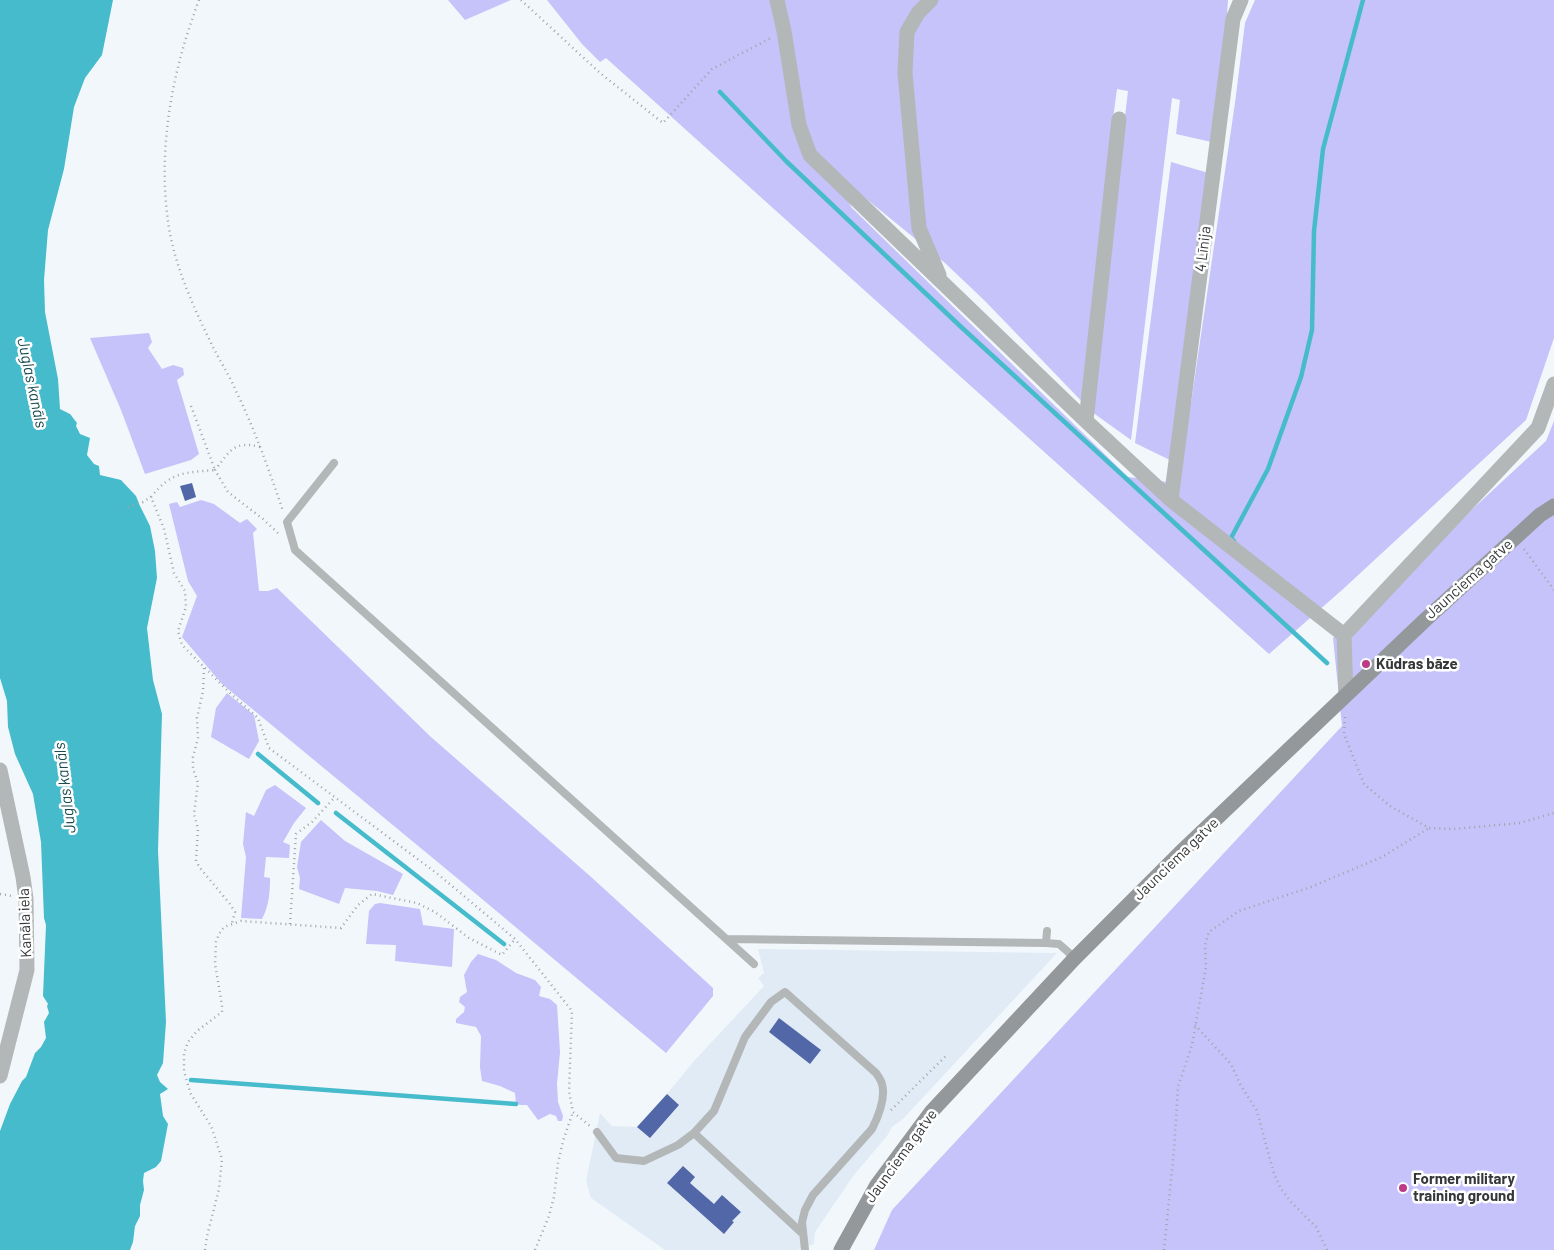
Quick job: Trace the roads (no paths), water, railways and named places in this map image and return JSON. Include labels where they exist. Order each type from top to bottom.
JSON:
[{"type":"main road","name":"Jaunciema gatve","points":[[841,1250],[877,1185],[932,1111],[1075,958],[1180,853],[1424,621],[1516,537],[1554,506]]},
{"type":"street","points":[[777,0],[784,31],[799,125],[810,155],[1086,421],[1171,500],[1344,635]]},
{"type":"street","points":[[931,0],[918,13],[907,32],[905,73],[919,228],[942,281]]},
{"type":"street","name":"4 Līnija","points":[[1171,500],[1233,19],[1241,0]]},
{"type":"street","points":[[1086,421],[1119,119]]},
{"type":"street","points":[[1346,695],[1344,635],[1538,428],[1554,384]]},
{"type":"street","name":"Kanāla iela","points":[[0,770],[4,799],[25,892],[26,970],[0,1076]]},
{"type":"lane","points":[[334,463],[287,522],[295,550],[754,964]]},
{"type":"lane","points":[[1046,943],[1047,930]]},
{"type":"lane","points":[[727,939],[1046,943],[1059,944],[1075,958]]},
{"type":"lane","points":[[597,1132],[616,1158],[644,1161],[678,1145],[694,1133],[714,1111],[745,1037],[771,1002],[785,992],[876,1073],[882,1085],[881,1106],[872,1129],[812,1195],[802,1222],[805,1250]]},
{"type":"lane","points":[[694,1133],[803,1234]]},
{"type":"water","name":"Juglas kanāls","points":[[0,0],[113,0],[102,55],[85,78],[74,107],[64,169],[48,230],[44,280],[45,312],[58,379],[60,409],[70,414],[77,423],[76,426],[80,434],[90,438],[87,455],[94,464],[99,466],[100,475],[121,480],[136,496],[150,526],[155,551],[157,578],[147,628],[153,680],[162,714],[158,850],[166,1022],[163,1063],[157,1075],[160,1082],[168,1089],[160,1094],[163,1116],[168,1124],[161,1161],[156,1167],[144,1173],[144,1190],[140,1205],[140,1216],[135,1226],[130,1250],[0,1250],[0,1131],[10,1104],[26,1077],[35,1053],[46,1038],[44,1022],[49,1013],[48,1004],[43,996],[46,925],[44,918],[41,842],[33,794],[15,754],[8,727],[7,701],[0,678]]},
{"type":"waterway","points":[[1234,541],[1231,538],[1268,469],[1301,377],[1312,330],[1314,231],[1323,149],[1363,0]]},
{"type":"waterway","points":[[720,92],[786,161],[959,325],[1327,663]]},
{"type":"waterway","points":[[258,754],[318,803]]},
{"type":"waterway","points":[[336,813],[504,944]]},
{"type":"waterway","points":[[191,1080],[516,1104]]},
{"type":"place","name":"Kūdras bāze","points":[[1366,664]]},
{"type":"place","name":"Former military training ground","points":[[1403,1188]]}]
